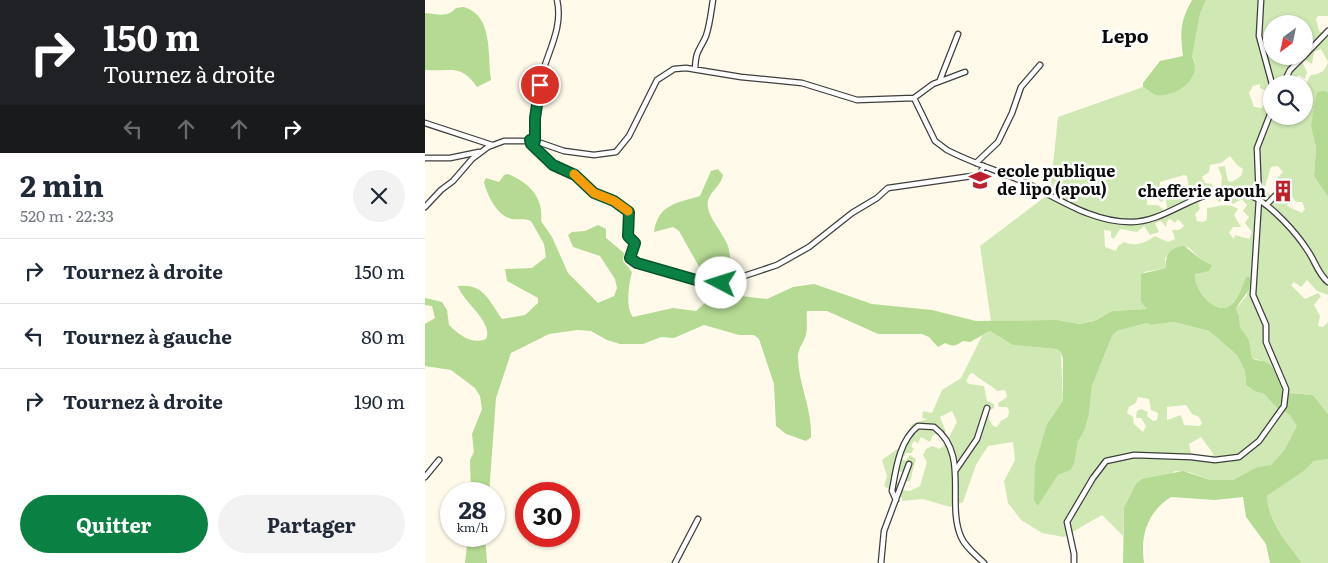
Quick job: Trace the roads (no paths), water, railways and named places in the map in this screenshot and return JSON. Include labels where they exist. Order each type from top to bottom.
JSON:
[{"type":"street","points":[[557,0],[559,15],[557,31],[543,70],[537,100],[534,148],[551,163],[575,175],[594,193],[614,201],[629,212],[628,236],[635,243],[629,255],[633,261],[712,284],[735,279],[777,265],[827,235],[846,217],[877,198],[888,188],[979,175],[984,166]]},
{"type":"street","points":[[695,69],[698,46],[705,37],[711,20],[713,0]]},
{"type":"street","points":[[1261,0],[1259,36],[1270,75]]},
{"type":"street","points":[[1313,47],[1328,31]]},
{"type":"street","points":[[941,80],[958,34]]},
{"type":"street","points":[[976,163],[998,142],[1012,113],[1021,87],[1040,65]]},
{"type":"street","points":[[1288,75],[1295,65]]},
{"type":"street","points":[[425,207],[483,151],[504,141],[533,140],[564,151],[594,155],[611,154],[619,149],[629,136],[657,80],[673,69],[695,69],[802,84],[857,100],[914,98],[941,80],[965,72]]},
{"type":"street","points":[[914,98],[935,141],[947,150],[1023,182],[1080,210],[1121,222],[1148,220],[1199,197],[1221,190],[1241,192],[1259,199],[1267,204],[1299,238],[1319,272],[1328,282]]},
{"type":"street","points":[[425,123],[493,145]]},
{"type":"street","points":[[1074,563],[1073,548],[1067,529],[1067,522],[1093,478],[1107,461],[1134,455],[1191,457],[1215,460],[1239,456],[1259,441],[1283,406],[1285,389],[1266,342],[1266,325],[1253,295],[1259,199],[1257,148],[1266,125]]},
{"type":"street","points":[[425,158],[450,158],[483,151]]},
{"type":"street","points":[[1267,204],[1278,193]]},
{"type":"street","points":[[955,471],[977,439],[987,408]]},
{"type":"street","points":[[896,500],[892,491],[899,460],[908,437],[918,426],[930,426],[941,432],[946,438],[955,471],[958,527],[967,547],[984,563]]},
{"type":"street","points":[[425,477],[439,460]]},
{"type":"street","points":[[881,563],[884,531],[909,464]]},
{"type":"street","points":[[675,563],[698,519]]},
{"type":"place","name":"ecole publique de lipo (apou)","points":[[980,180]]},
{"type":"place","name":"chefferie apouh","points":[[1283,191]]},
{"type":"district","name":"Lepo","points":[[1125,36]]}]
